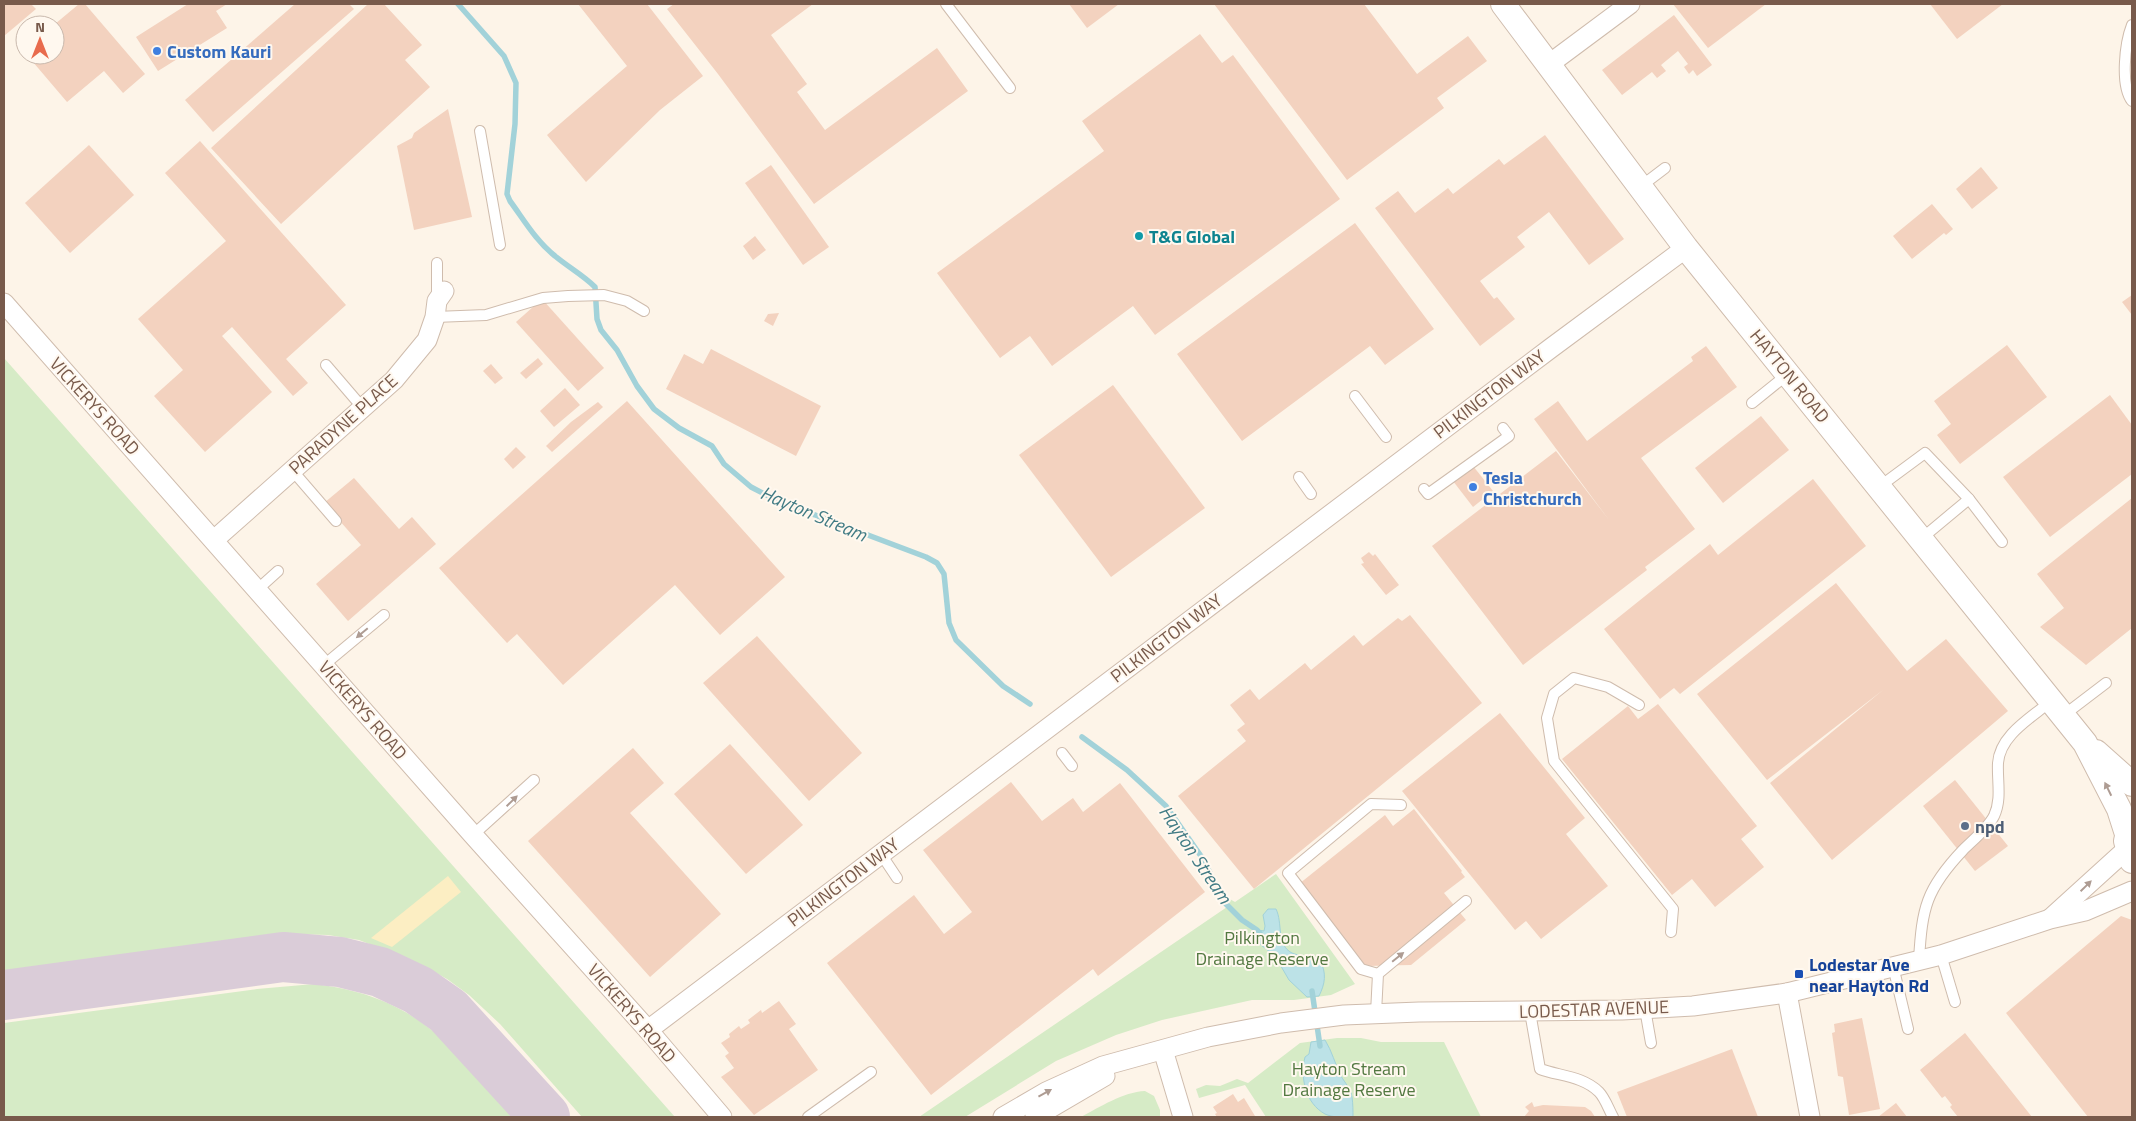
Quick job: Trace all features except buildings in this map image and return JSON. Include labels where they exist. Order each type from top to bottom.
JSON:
[{"type":"street","name":"HAYTON ROAD","points":[[1502,4],[1686,248],[1879,487],[2085,742],[2132,784]]},
{"type":"street","points":[[1548,64],[1630,4]]},
{"type":"street","name":"PILKINGTON WAY","points":[[648,1030],[1686,248]]},
{"type":"street","name":"VICKERYS ROAD","points":[[4,303],[258,589],[473,836],[648,1030],[722,1117]]},
{"type":"street","name":"PARADYNE PLACE","points":[[214,540],[394,380],[427,340],[439,303]]},
{"type":"street","name":"HAYTON ROAD","points":[[2085,742],[2118,809],[2130,841]]},
{"type":"street","name":"LODESTAR AVENUE","points":[[2050,919],[2130,841]]},
{"type":"street","name":"LODESTAR AVENUE","points":[[1003,1117],[1074,1078],[1104,1066],[1132,1060],[1208,1037],[1334,1016],[1376,1013],[1645,1009],[1694,1006],[1787,993],[1941,955],[2050,919],[2085,911],[2132,891]]},
{"type":"street","points":[[1787,993],[1810,1117]]},
{"type":"street","points":[[1162,1050],[1183,1117]]},
{"type":"street","name":"LODESTAR AVENUE","points":[[1035,1117],[1132,1060]]},
{"type":"lane","points":[[946,4],[1010,88]]},
{"type":"lane","points":[[2132,25],[2124,70],[2128,96],[2132,101]]},
{"type":"lane","points":[[480,131],[500,245]]},
{"type":"lane","points":[[1640,187],[1665,168]]},
{"type":"lane","points":[[437,263],[439,303],[486,315],[543,298],[604,295],[627,301],[644,311]]},
{"type":"lane","points":[[326,366],[362,407]]},
{"type":"lane","points":[[1752,403],[1788,374]]},
{"type":"lane","points":[[1355,396],[1386,437]]},
{"type":"lane","points":[[1424,488],[1428,494],[1509,436],[1503,428]]},
{"type":"lane","points":[[1879,487],[1925,453],[1969,499],[2002,542]]},
{"type":"lane","points":[[292,470],[336,521]]},
{"type":"lane","points":[[1299,477],[1311,494]]},
{"type":"lane","points":[[1921,539],[1969,499]]},
{"type":"lane","points":[[258,589],[278,571]]},
{"type":"lane","points":[[324,665],[384,615]]},
{"type":"lane","points":[[1639,705],[1608,687],[1574,678],[1554,694],[1547,718],[1554,761],[1673,909],[1671,932]]},
{"type":"lane","points":[[1919,960],[1923,915],[1934,887],[1949,865],[1993,818],[1998,802],[1998,763],[2003,744],[2058,708],[2106,683]]},
{"type":"lane","points":[[1062,753],[1072,766]]},
{"type":"lane","points":[[473,836],[534,780]]},
{"type":"lane","points":[[1378,974],[1361,969],[1288,873],[1371,804],[1401,805]]},
{"type":"lane","points":[[880,854],[897,878]]},
{"type":"lane","points":[[1376,1013],[1378,974],[1466,901]]},
{"type":"lane","points":[[1941,955],[1955,1002]]},
{"type":"lane","points":[[1893,966],[1908,1029]]},
{"type":"lane","points":[[1645,1009],[1651,1043]]},
{"type":"lane","points":[[1530,1012],[1540,1069],[1553,1074],[1575,1078],[1600,1093],[1613,1117]]},
{"type":"lane","points":[[808,1117],[871,1072]]},
{"type":"green space","points":[[4,358],[675,1117],[582,1117],[500,1024],[469,995],[447,979],[420,964],[359,940],[328,935],[293,934],[4,973]]},
{"type":"green space","name":"Pilkington Drainage Reserve","points":[[1276,874],[1355,984],[1331,995],[1294,1000],[1252,1000],[1162,1020],[1116,1035],[1056,1061],[965,1117],[919,1117],[1227,907],[1221,894],[1235,902]]},
{"type":"green space","points":[[314,984],[350,990],[380,1000],[406,1012],[450,1046],[515,1117],[4,1117],[4,1023],[257,989]]},
{"type":"green space","name":"Hayton Stream Drainage Reserve","points":[[1337,1038],[1361,1038],[1381,1042],[1444,1042],[1481,1117],[1266,1117],[1245,1085],[1199,1098],[1196,1089],[1206,1085],[1220,1086],[1237,1079],[1248,1083],[1300,1043]]},
{"type":"green space","points":[[1145,1091],[1154,1096],[1160,1110],[1160,1117],[1081,1117],[1120,1097]]},
{"type":"sand","points":[[448,876],[461,892],[392,947],[371,938]]},
{"type":"water","points":[[1268,909],[1276,909],[1282,939],[1287,949],[1292,953],[1320,961],[1324,970],[1324,979],[1319,996],[1307,997],[1289,980],[1275,956],[1261,945],[1257,930],[1264,931],[1263,915]]},
{"type":"water","points":[[1325,1040],[1350,1091],[1353,1117],[1335,1117],[1325,1114],[1313,1103],[1306,1089],[1303,1073],[1305,1057],[1309,1054],[1311,1042]]},
{"type":"waterway","name":"Hayton Stream","points":[[458,4],[504,56],[516,83],[515,124],[507,194],[510,201],[542,244],[595,287],[597,319],[601,330],[617,350],[637,386],[654,409],[679,428],[712,446],[724,464],[751,487],[778,501],[926,557],[937,563],[944,574],[949,623],[956,640],[1003,686],[1030,704]]},
{"type":"waterway","name":"Hayton Stream","points":[[1082,737],[1127,770],[1166,806],[1203,859],[1225,903],[1262,936]]},
{"type":"waterway","name":"Hayton Stream","points":[[1312,991],[1320,1046]]},
{"type":"taxiway","points":[[4,995],[283,957],[340,962],[380,972],[418,990],[448,1011],[545,1117]]},
{"type":"place","name":"Custom Kauri","points":[[157,51]]},
{"type":"place","name":"T&G Global","points":[[1139,236]]},
{"type":"place","name":"Tesla Christchurch","points":[[1473,487]]},
{"type":"place","name":"npd","points":[[1965,826]]},
{"type":"place","name":"Lodestar Ave near Hayton Rd","points":[[1799,974]]}]
